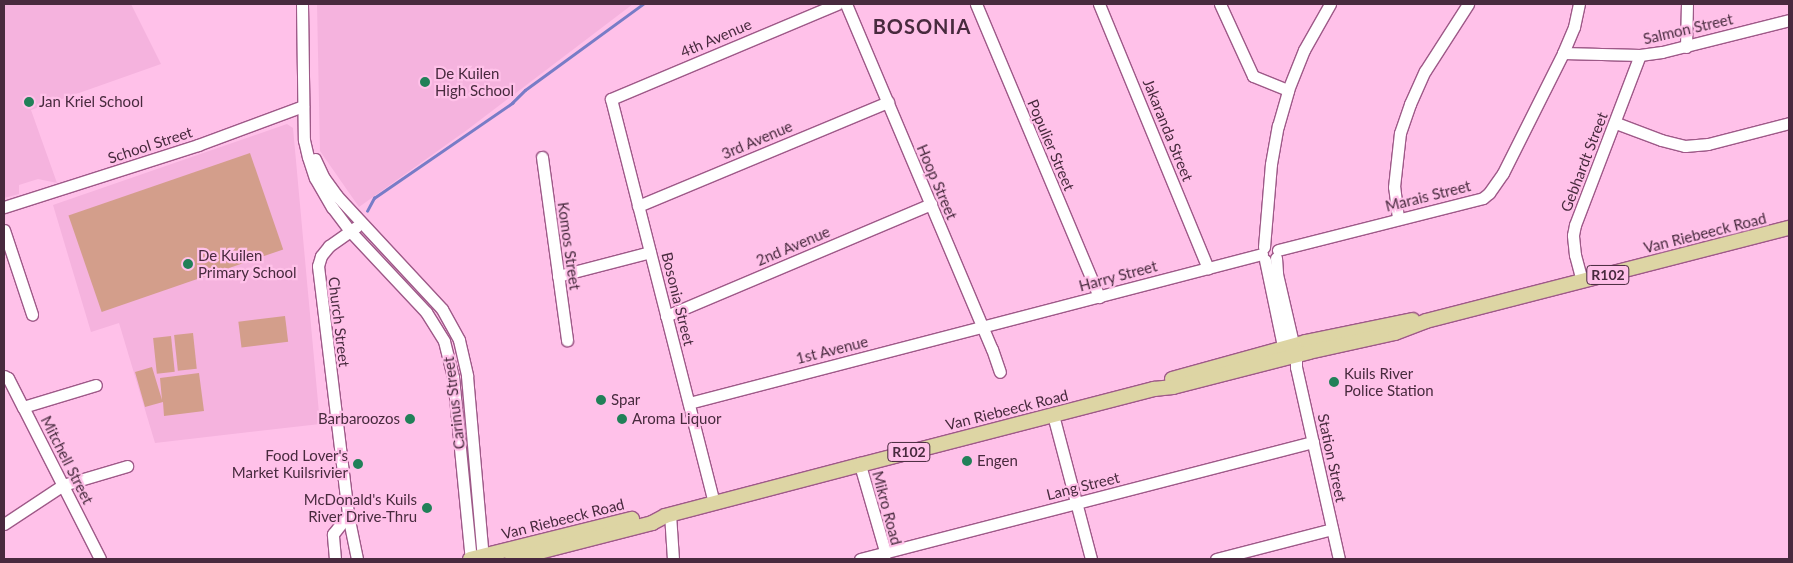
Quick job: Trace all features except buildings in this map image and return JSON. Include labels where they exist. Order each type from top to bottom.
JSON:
[{"type":"main road","name":"Van Riebeeck Road","points":[[512,559],[652,523],[667,515],[1154,389],[1163,382],[1190,373],[1395,333],[1426,321],[1789,228]]},
{"type":"main road","name":"Van Riebeeck Road","points":[[475,559],[602,525],[651,515],[667,515]]},
{"type":"street","points":[[302,4],[303,106],[306,128],[313,154],[324,178],[362,223]]},
{"type":"street","name":"4th Avenue","points":[[611,103],[614,96],[837,4]]},
{"type":"street","name":"Hoop Street","points":[[846,4],[1000,372]]},
{"type":"street","name":"Populier Street","points":[[976,4],[1099,297]]},
{"type":"street","name":"Jakaranda Street","points":[[1099,4],[1208,268]]},
{"type":"street","points":[[1220,4],[1252,76],[1288,90]]},
{"type":"street","name":"Station Street","points":[[1330,4],[1304,50],[1288,90],[1271,164],[1268,204],[1270,252],[1291,354],[1339,559]]},
{"type":"street","points":[[1398,218],[1394,187],[1400,132],[1425,71],[1468,4]]},
{"type":"street","name":"Marais Street","points":[[1270,252],[1398,218],[1483,198],[1489,193],[1503,173],[1563,53],[1574,27],[1579,4]]},
{"type":"street","points":[[1686,47],[1687,4]]},
{"type":"street","name":"Salmon Street","points":[[1563,53],[1640,55],[1686,47],[1789,20]]},
{"type":"street","name":"Gebhardt Street","points":[[1582,281],[1573,235],[1575,225],[1616,123],[1640,55]]},
{"type":"street","name":"3rd Avenue","points":[[638,206],[888,102]]},
{"type":"street","name":"Bosonia Street","points":[[611,103],[714,503]]},
{"type":"street","name":"School Street","points":[[4,207],[198,145],[303,106]]},
{"type":"street","points":[[1616,123],[1661,140],[1684,146],[1708,144],[1789,123]]},
{"type":"street","points":[[306,128],[306,147],[315,178],[332,207],[350,231]]},
{"type":"street","name":"Komos Street","points":[[542,157],[567,340]]},
{"type":"street","name":"2nd Avenue","points":[[666,316],[931,204]]},
{"type":"street","name":"Church Street","points":[[357,559],[348,515],[318,266],[324,250],[362,223]]},
{"type":"street","name":"Carinus Street","points":[[362,223],[442,309],[462,349],[467,376],[475,559]]},
{"type":"street","points":[[4,230],[32,314]]},
{"type":"street","name":"Carinus Street","points":[[350,231],[431,318],[448,350],[475,559]]},
{"type":"street","points":[[558,276],[650,252]]},
{"type":"street","name":"Harry Street","points":[[982,327],[1270,252]]},
{"type":"street","name":"1st Avenue","points":[[689,403],[982,327]]},
{"type":"street","name":"Mitchell Street","points":[[4,376],[8,378],[100,559]]},
{"type":"street","points":[[23,407],[96,385]]},
{"type":"street","points":[[1053,415],[1091,559]]},
{"type":"street","name":"Lang Street","points":[[860,559],[884,555],[1313,442]]},
{"type":"street","name":"Mikro Road","points":[[860,464],[884,555]]},
{"type":"street","points":[[4,524],[63,485],[126,466]]},
{"type":"street","points":[[335,559],[333,534],[348,515]]},
{"type":"street","points":[[667,515],[673,559]]},
{"type":"street","points":[[1216,559],[1332,529]]},
{"type":"shaded area","name":"Jan Kriel School","points":[[4,4],[131,4],[161,64],[31,110],[57,183],[38,179],[19,185],[19,194],[4,198]]},
{"type":"shaded area","name":"De Kuilen High School","points":[[317,4],[633,4],[467,130],[359,207],[320,151]]},
{"type":"shaded area","name":"De Kuilen Primary School","points":[[287,124],[293,128],[320,424],[155,443],[119,323],[91,332],[53,205]]},
{"type":"shaded area","points":[[250,153],[283,249],[102,312],[68,216]]},
{"type":"shaded area","points":[[285,316],[288,342],[242,348],[238,322]]},
{"type":"shaded area","points":[[193,333],[197,369],[178,371],[174,335]]},
{"type":"shaded area","points":[[171,336],[175,372],[157,374],[153,338]]},
{"type":"shaded area","points":[[152,367],[162,400],[160,378],[199,373],[204,411],[164,416],[163,402],[145,407],[135,372]]},
{"type":"waterway","points":[[367,211],[374,198],[512,103],[525,90],[643,4]]},
{"type":"place","name":"De Kuilen High School","points":[[425,82]]},
{"type":"place","name":"Jan Kriel School","points":[[29,102]]},
{"type":"place","name":"De Kuilen Primary School","points":[[188,264]]},
{"type":"place","name":"Kuils River Police Station","points":[[1334,382]]},
{"type":"place","name":"Spar","points":[[601,400]]},
{"type":"place","name":"Barbaroozos","points":[[410,419]]},
{"type":"place","name":"Aroma Liquor","points":[[622,419]]},
{"type":"place","name":"Engen","points":[[967,461]]},
{"type":"place","name":"Food Lover's Market Kuilsrivier","points":[[358,464]]},
{"type":"place","name":"McDonald's Kuils River Drive-Thru","points":[[427,508]]},
{"type":"district","name":"BOSONIA","points":[[922,26]]}]
